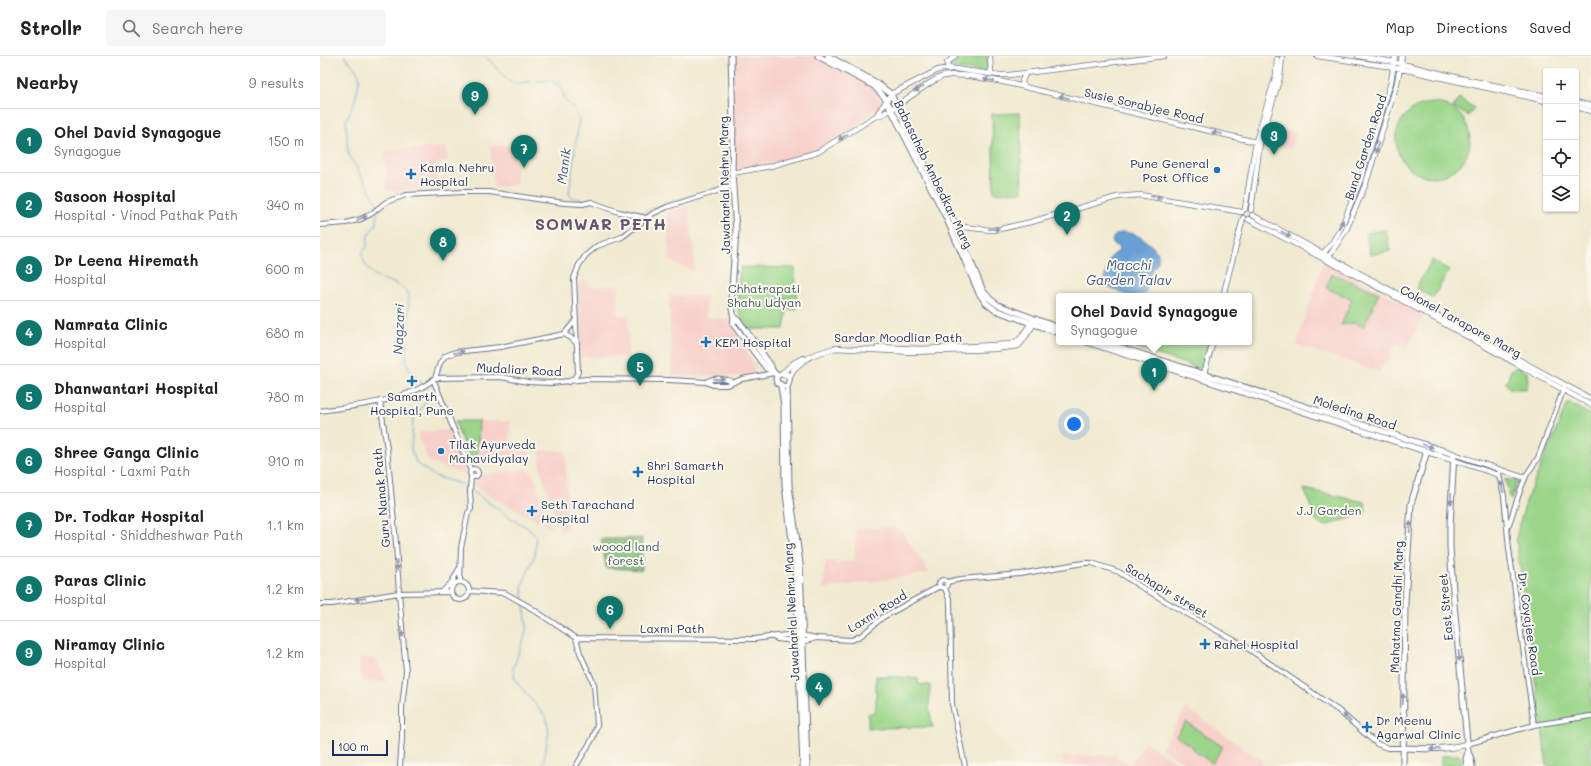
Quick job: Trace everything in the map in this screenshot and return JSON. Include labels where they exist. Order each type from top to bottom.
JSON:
[{"type":"main road","name":"Jawaharlal Nehru Marg","points":[[731,56],[733,124],[732,173],[736,230],[731,304],[734,318],[738,321],[776,373],[776,382],[781,386],[784,406],[785,486],[794,552],[801,634]]},
{"type":"main road","name":"Babasaheb Ambedkar Marg","points":[[818,56],[874,86],[894,107],[907,130],[983,291],[998,305],[1056,332]]},
{"type":"main road","name":"Babasaheb Ambedkar Marg","points":[[828,56],[875,82],[891,94],[894,107]]},
{"type":"main road","points":[[732,173],[771,166],[818,152],[876,116],[879,116],[894,107],[916,91],[943,76],[949,75],[947,63],[954,56]]},
{"type":"main road","points":[[990,56],[990,74]]},
{"type":"main road","points":[[876,116],[886,99],[891,94],[938,70],[948,68],[998,75],[1025,74],[1164,56]]},
{"type":"main road","points":[[1225,293],[1245,219],[1244,210],[1258,142],[1281,58],[1271,56]]},
{"type":"main road","points":[[1317,56],[1393,67],[1543,100]]},
{"type":"main road","points":[[1358,56],[1400,63],[1465,79],[1543,95]]},
{"type":"main road","name":"Bund Garden Road","points":[[1322,255],[1332,243],[1340,228],[1360,181],[1390,82],[1395,56]]},
{"type":"main road","name":"Bund Garden Road","points":[[1328,258],[1346,230],[1366,184],[1397,83],[1402,56]]},
{"type":"main road","points":[[1025,74],[1022,81],[1023,85],[1027,88]]},
{"type":"main road","name":"Susie Sorabjee Road","points":[[949,75],[983,78],[1258,142]]},
{"type":"main road","points":[[1579,103],[1591,106]]},
{"type":"main road","points":[[1579,108],[1591,110]]},
{"type":"main road","points":[[1245,219],[1252,212],[1258,142]]},
{"type":"main road","points":[[953,226],[991,230],[1006,228],[1117,197],[1140,195],[1252,212],[1322,255]]},
{"type":"main road","points":[[1245,219],[1322,255]]},
{"type":"main road","name":"Colonel Tarapore Marg","points":[[1322,255],[1565,387],[1591,399]]},
{"type":"main road","name":"Babasaheb Ambedkar Marg","points":[[1034,322],[1056,327]]},
{"type":"main road","name":"Sardar Moodliar Path","points":[[776,373],[813,355],[835,348],[912,352],[1018,346],[1022,343],[1034,322]]},
{"type":"main road","points":[[1097,345],[1202,377]]},
{"type":"main road","points":[[1111,345],[1202,377]]},
{"type":"main road","points":[[1202,377],[1211,345]]},
{"type":"main road","name":"Sardar Moodliar Path","points":[[789,378],[801,361]]},
{"type":"main road","points":[[776,373],[787,375],[789,378]]},
{"type":"main road","name":"Moledina Road","points":[[1202,377],[1427,451],[1453,457]]},
{"type":"main road","name":"Moledina Road","points":[[1202,377],[1453,457]]},
{"type":"main road","name":"Jawaharlal Nehru Marg","points":[[789,378],[787,385],[789,486],[800,563],[803,766]]},
{"type":"main road","points":[[781,386],[787,385]]},
{"type":"main road","name":"Colonel Tarapore Marg","points":[[1565,387],[1591,405]]},
{"type":"main road","name":"Mahatma Gandhi Marg","points":[[1403,766],[1405,602],[1412,504],[1427,451]]},
{"type":"main road","name":"East Street","points":[[1453,457],[1450,547],[1467,744],[1472,766]]},
{"type":"main road","name":"Jawaharlal Nehru Marg","points":[[801,642],[807,766]]},
{"type":"main road","points":[[1403,748],[1436,749],[1456,747],[1467,744]]},
{"type":"main road","name":"East Street","points":[[1466,766],[1468,752]]},
{"type":"street","points":[[569,382],[578,372],[574,278],[579,265],[586,255],[597,246],[622,236],[646,218],[667,207],[733,186]]},
{"type":"street","points":[[320,225],[361,220],[376,211],[385,203],[406,195],[420,193],[489,192],[564,204],[583,204],[591,202],[619,212],[646,218]]},
{"type":"street","points":[[320,411],[380,401],[408,393],[433,379],[442,359],[456,352],[500,347],[564,334],[576,320]]},
{"type":"street","points":[[564,334],[577,344]]},
{"type":"street","points":[[578,372],[587,379]]},
{"type":"street","name":"Sardar Moodliar Path","points":[[579,381],[587,379],[706,382],[711,379],[727,379],[733,382],[776,373]]},
{"type":"street","name":"Mudaliar Road","points":[[433,379],[501,376],[528,382],[551,384],[579,381]]},
{"type":"street","points":[[433,379],[471,471],[471,509],[468,512],[463,536],[460,582]]},
{"type":"street","points":[[1508,526],[1525,478],[1538,458],[1565,387]]},
{"type":"street","name":"Guru Nanak Path","points":[[380,401],[396,543],[398,593],[406,671],[402,708],[400,766]]},
{"type":"street","points":[[1453,457],[1500,473],[1528,474]]},
{"type":"street","points":[[471,471],[474,470],[479,472],[476,477],[471,477]]},
{"type":"street","name":"Dr. Coyajee Road","points":[[1500,473],[1508,526],[1509,549],[1534,725]]},
{"type":"street","points":[[1515,474],[1525,478]]},
{"type":"street","points":[[1505,504],[1508,506],[1515,506]]},
{"type":"street","name":"Sachapir street","points":[[947,582],[961,579],[1020,574],[1073,564],[1092,563],[1120,572],[1138,585],[1243,645],[1339,711],[1376,744],[1388,748],[1403,748]]},
{"type":"street","points":[[441,593],[452,582],[460,567]]},
{"type":"street","points":[[945,588],[940,586],[942,581],[947,582],[947,586],[945,588],[950,602],[952,704],[965,766]]},
{"type":"street","points":[[451,592],[454,584],[460,582],[466,585],[469,591]]},
{"type":"street","name":"Laxmi Road","points":[[801,642],[816,638],[852,640],[862,635],[883,617],[940,586]]},
{"type":"street","points":[[451,592],[455,598],[460,600],[466,597],[469,591]]},
{"type":"street","points":[[469,591],[505,593],[576,638],[582,658],[594,684],[597,725],[593,738],[576,766]]},
{"type":"street","points":[[320,604],[332,604],[398,593],[451,592]]},
{"type":"street","name":"Laxmi Path","points":[[576,638],[754,639],[778,635],[801,634],[816,638]]},
{"type":"street","points":[[771,636],[777,639],[801,642]]},
{"type":"street","points":[[1467,744],[1534,725],[1591,716]]},
{"type":"shaded area","points":[[732,56],[817,56],[874,86],[882,105],[847,133],[810,155],[733,171]]},
{"type":"shaded area","points":[[1270,124],[1296,133],[1291,149],[1264,141]]},
{"type":"shaded area","points":[[508,145],[509,147],[514,147],[517,185],[493,187],[490,146]]},
{"type":"shaded area","name":"Kamla Nehru Hospital","points":[[447,147],[448,162],[436,163],[436,190],[388,191],[386,189],[385,150]]},
{"type":"shaded area","points":[[688,206],[694,253],[694,270],[669,261],[667,212]]},
{"type":"shaded area","points":[[1323,262],[1424,314],[1408,348],[1396,342],[1387,364],[1384,363],[1380,372],[1296,345]]},
{"type":"shaded area","points":[[578,281],[588,281],[589,287],[619,285],[618,315],[629,316],[628,357],[580,357]]},
{"type":"shaded area","name":"KEM Hospital","points":[[669,296],[706,296],[707,318],[730,319],[732,326],[755,367],[753,373],[749,376],[672,376]]},
{"type":"shaded area","points":[[479,421],[510,421],[510,441],[530,444],[529,459],[478,465]]},
{"type":"shaded area","name":"Tilak Ayurveda Mahavidyalay","points":[[449,430],[467,475],[429,462],[419,440],[418,432]]},
{"type":"shaded area","name":"Seth Tarachand Hospital","points":[[540,450],[566,451],[568,531],[560,531],[540,469]]},
{"type":"shaded area","name":"Seth Tarachand Hospital","points":[[525,469],[532,472],[551,528],[486,494],[473,484],[481,475]]},
{"type":"shaded area","points":[[893,527],[902,532],[930,573],[822,589],[826,561],[854,562],[856,529]]},
{"type":"shaded area","points":[[359,658],[375,658],[382,669],[386,682],[361,681]]},
{"type":"shaded area","points":[[1186,708],[1262,761],[1261,766],[1189,766],[1162,748]]},
{"type":"shaded area","points":[[1145,742],[1182,766],[1064,766],[1062,757],[1116,755],[1120,759],[1131,763]]},
{"type":"green space","points":[[958,56],[987,56],[987,72],[950,68],[950,63]]},
{"type":"green space","points":[[1459,98],[1474,108],[1468,116],[1453,107]]},
{"type":"green space","points":[[1433,103],[1454,109],[1464,119],[1470,140],[1464,161],[1454,171],[1433,177],[1412,171],[1402,161],[1396,140],[1402,119],[1412,109]]},
{"type":"green space","points":[[1020,113],[1022,192],[994,193],[992,114]]},
{"type":"green space","points":[[1386,230],[1390,251],[1370,255],[1366,233]]},
{"type":"green space","points":[[1432,260],[1449,270],[1433,298],[1416,288]]},
{"type":"green space","name":"Chhatrapati Shahu Udyan","points":[[741,267],[795,268],[797,309],[787,310],[784,329],[747,329],[740,314],[737,299]]},
{"type":"green space","points":[[1332,274],[1379,293],[1364,327],[1355,323],[1341,325],[1352,299],[1326,288]]},
{"type":"green space","points":[[1208,345],[1202,367],[1198,368],[1131,346]]},
{"type":"green space","points":[[1518,367],[1527,372],[1528,381],[1526,389],[1510,389],[1506,384],[1511,370]]},
{"type":"green space","points":[[1568,402],[1591,415],[1591,766],[1547,766],[1516,537],[1527,498]]},
{"type":"green space","points":[[455,421],[479,421],[477,465],[473,462],[467,452]]},
{"type":"green space","points":[[1505,479],[1517,481],[1511,500]]},
{"type":"green space","name":"J.J Garden","points":[[1304,489],[1365,502],[1366,513],[1325,526],[1316,521]]},
{"type":"green space","name":"woood land forest","points":[[642,538],[642,570],[606,568],[601,539]]},
{"type":"green space","points":[[876,676],[918,678],[918,684],[930,685],[929,708],[933,727],[868,728],[868,714],[874,712],[876,707]]},
{"type":"green space","points":[[1186,722],[1223,747],[1212,763],[1193,750],[1194,748],[1176,736]]},
{"type":"green space","points":[[1459,755],[1464,766],[1441,766],[1441,756]]},
{"type":"water","name":"Macchi Garden Talav","points":[[1122,232],[1133,234],[1142,238],[1158,253],[1158,262],[1152,271],[1145,293],[1122,293],[1102,285],[1110,259],[1119,251],[1118,247],[1113,244],[1114,236]]},
{"type":"water","points":[[772,299],[791,299],[791,307],[772,307]]},
{"type":"waterway","name":"Nagzari","points":[[344,56],[355,68],[360,77],[355,101],[346,120],[348,153],[377,203],[377,207]]},
{"type":"waterway","name":"Manik","points":[[485,56],[510,82],[516,83],[551,80],[561,87],[565,100],[575,110],[579,119],[569,193],[571,197],[587,201]]},
{"type":"waterway","name":"Manik","points":[[615,208],[639,214],[666,203],[704,193]]},
{"type":"waterway","name":"Nagzari","points":[[377,211],[377,223],[368,235],[367,247],[362,253],[365,264],[370,271],[376,276],[397,284],[409,294],[406,362],[410,370],[423,385]]},
{"type":"waterway","name":"Nagzari","points":[[425,388],[431,394],[413,420],[411,450],[417,464],[435,476],[464,485],[468,488]]},
{"type":"waterway","name":"Nagzari","points":[[471,490],[506,515],[531,530],[536,537],[535,554],[522,586],[524,602]]},
{"type":"waterway","points":[[524,605],[527,625],[525,636],[513,668],[515,680],[546,717],[549,731],[544,760],[541,766]]},
{"type":"place","name":"Niramay Clinic","points":[[475,115]]},
{"type":"place","name":"Dr Leena Hiremath","points":[[1274,155]]},
{"type":"place","name":"Dr. Todkar Hospital","points":[[524,168]]},
{"type":"place","name":"Pune General Post Office","points":[[1217,170]]},
{"type":"place","name":"Kamla Nehru Hospital","points":[[411,174]]},
{"type":"place","name":"Sasoon Hospital","points":[[1067,235]]},
{"type":"place","name":"Paras Clinic","points":[[443,261]]},
{"type":"place","name":"KEM Hospital","points":[[706,342]]},
{"type":"place","name":"Samarth Hospital, Pune","points":[[412,381]]},
{"type":"place","name":"Dhanwantari Hospital","points":[[640,386]]},
{"type":"place","name":"Ohel David Synagogue","points":[[1154,391]]},
{"type":"place","name":"Tilak Ayurveda Mahavidyalay","points":[[441,451]]},
{"type":"place","name":"Shri Samarth Hospital","points":[[638,472]]},
{"type":"place","name":"Seth Tarachand Hospital","points":[[532,511]]},
{"type":"place","name":"Shree Ganga Clinic","points":[[610,629]]},
{"type":"place","name":"Rahel Hospital","points":[[1205,644]]},
{"type":"place","name":"Namrata Clinic","points":[[819,706]]},
{"type":"place","name":"Dr Meenu Agarwal Clinic","points":[[1367,727]]},
{"type":"district","name":"SOMWAR PETH","points":[[601,223]]}]
